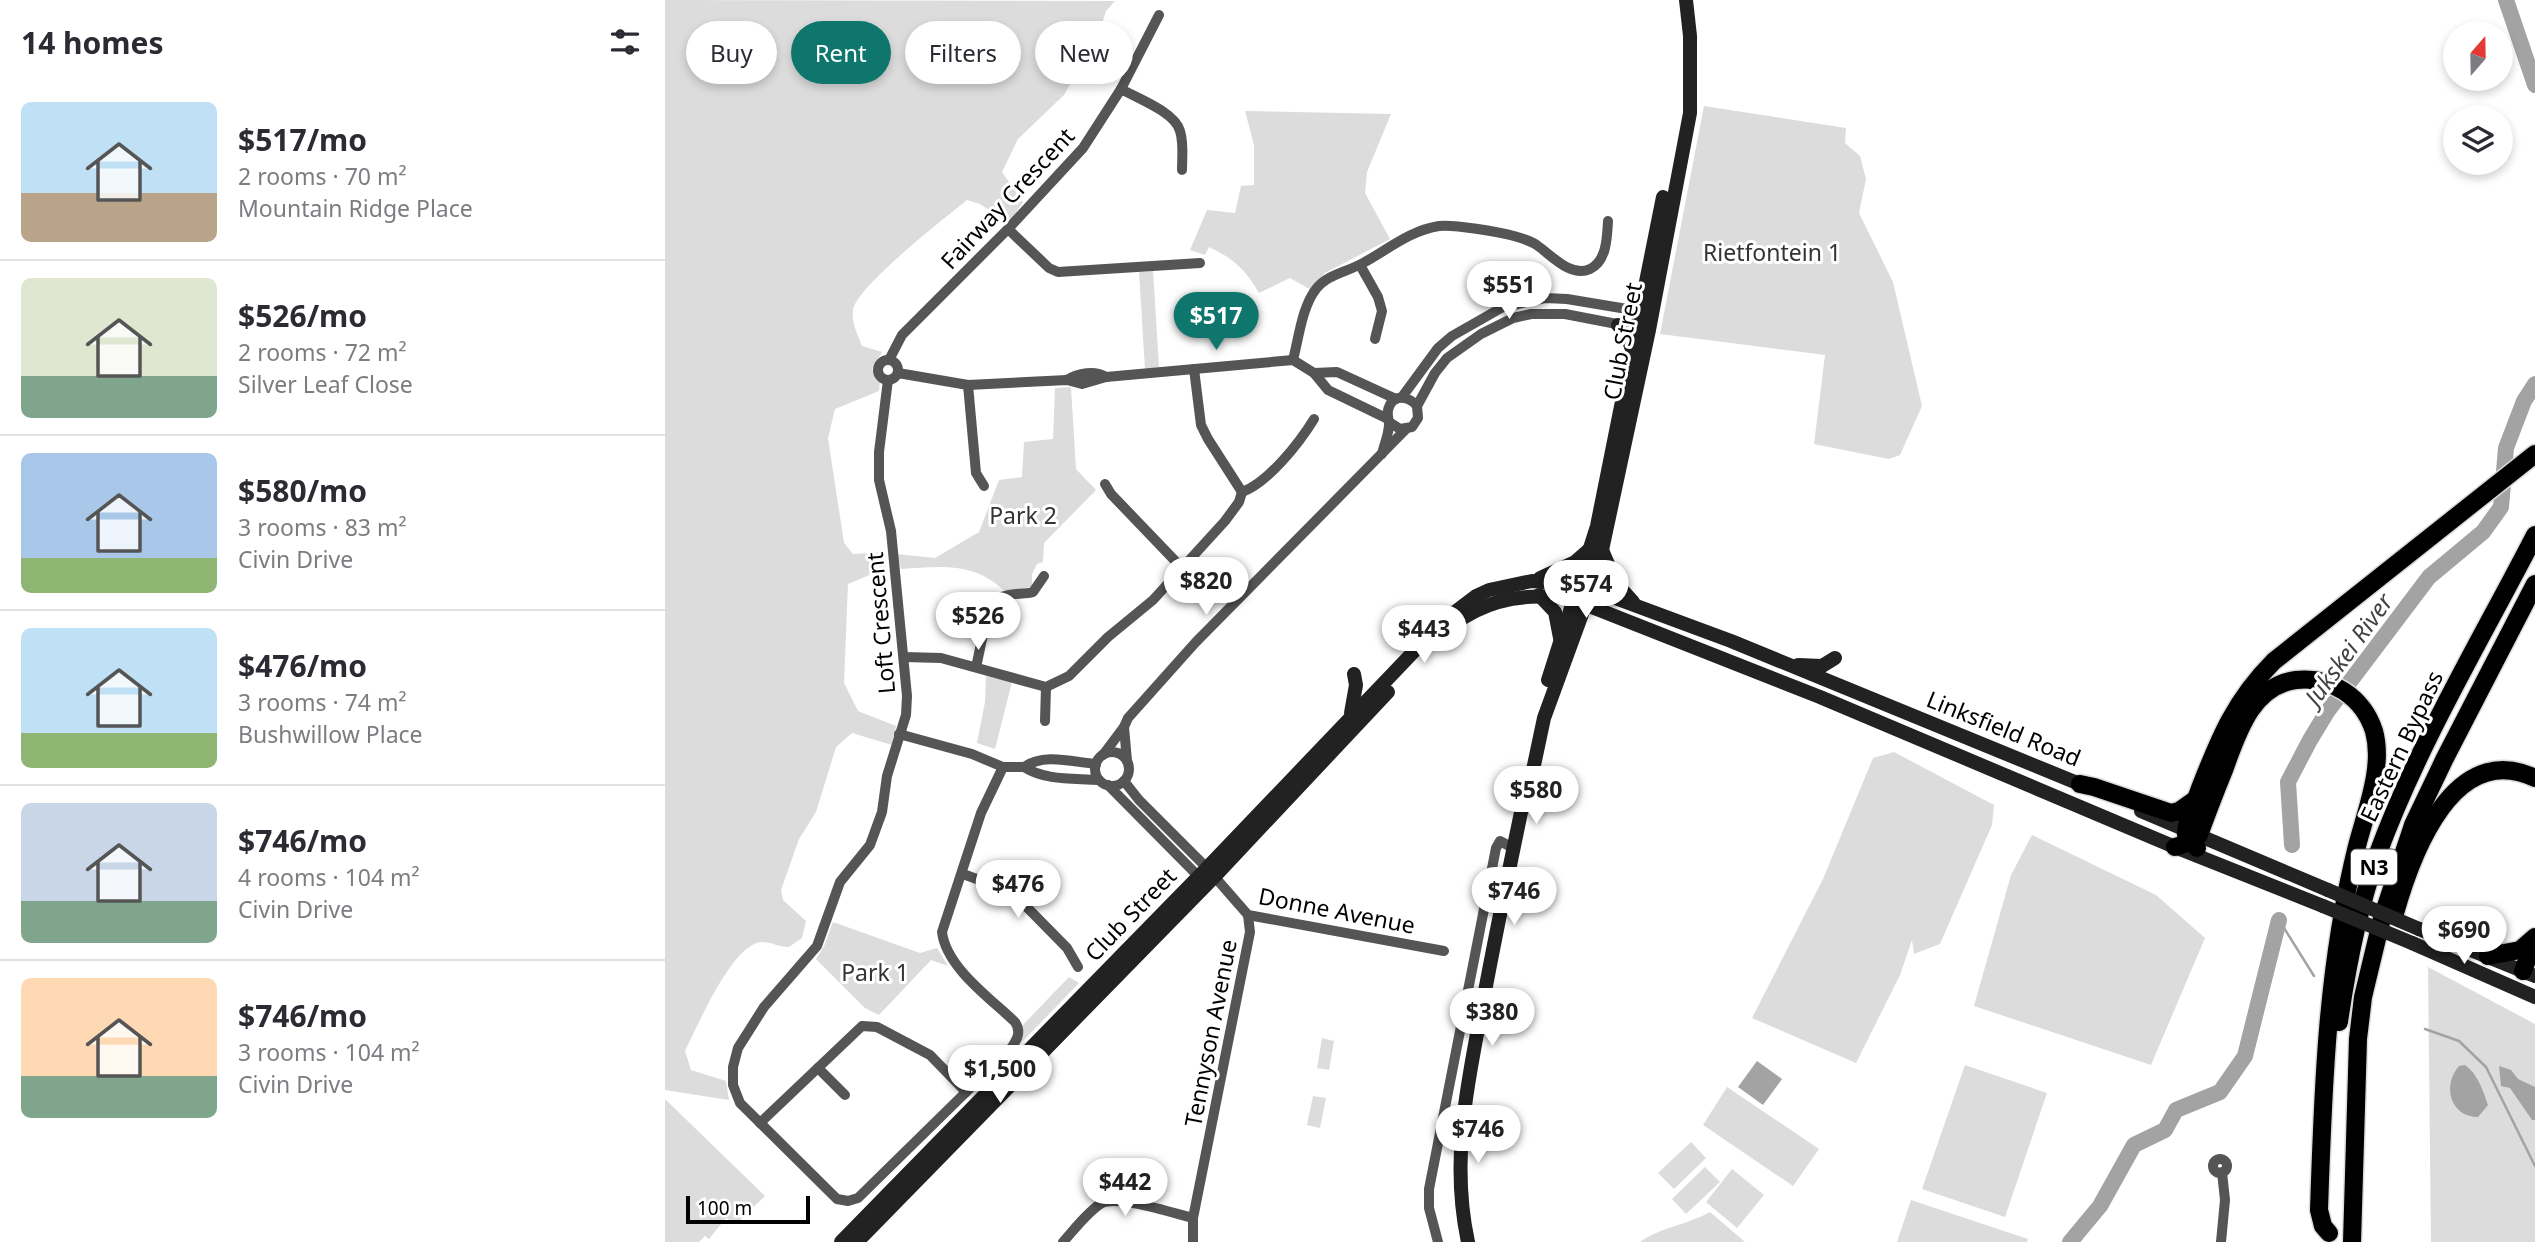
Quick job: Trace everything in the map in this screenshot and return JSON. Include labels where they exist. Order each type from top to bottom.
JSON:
[{"type":"highway","points":[[2189,840],[2196,799],[2231,717],[2255,680],[2274,661],[2535,454]]},
{"type":"highway","name":"Eastern Bypass","points":[[2329,1237],[2338,1028],[2351,952],[2369,880],[2413,772],[2535,535]]},
{"type":"highway","name":"Eastern Bypass","points":[[2352,1242],[2359,1024],[2375,946],[2394,878],[2429,791],[2535,584]]},
{"type":"highway","points":[[2189,840],[2239,731],[2255,704],[2273,688],[2290,681],[2329,683],[2351,696],[2365,711],[2376,744],[2376,757],[2372,789],[2341,914],[2331,981],[2323,1080],[2319,1210],[2329,1237]]},
{"type":"highway","points":[[2354,1154],[2362,1131],[2368,1039],[2376,987],[2397,908],[2421,845],[2449,797],[2463,783],[2495,770],[2520,772],[2535,778]]},
{"type":"highway","points":[[2080,784],[2094,786],[2171,813],[2179,811],[2196,799]]},
{"type":"highway","points":[[2488,956],[2513,953],[2535,937]]},
{"type":"highway","points":[[2532,974],[2535,937]]},
{"type":"main road","name":"Club Street","points":[[1583,594],[1597,549],[1644,329],[1645,312],[1690,113],[1690,36],[1686,0]]},
{"type":"main road","points":[[1618,325],[1626,333],[1633,354]]},
{"type":"main road","name":"Club Street","points":[[1597,549],[1633,354],[1644,329]]},
{"type":"main road","points":[[1532,581],[1567,567],[1597,549],[1616,583],[1634,603]]},
{"type":"main road","name":"Linksfield Road","points":[[1454,618],[1476,596],[1489,590],[1532,581],[1634,603],[2080,784],[2295,894],[2526,993]]},
{"type":"main road","points":[[1468,1242],[1460,1152],[1464,1103],[1524,798],[1529,789],[1544,718],[1577,628],[1583,594]]},
{"type":"main road","points":[[1524,798],[1522,789],[1534,726],[1560,643],[1583,594]]},
{"type":"main road","name":"Linksfield Road","points":[[1454,618],[1500,601],[1539,595],[1583,594],[1613,613],[1820,697],[2189,840],[2328,890],[2532,974]]},
{"type":"main road","points":[[1539,595],[1555,612],[1560,643]]},
{"type":"main road","points":[[1577,628],[1594,617],[1613,613]]},
{"type":"main road","name":"Club Street","points":[[1206,877],[1351,714],[1454,618]]},
{"type":"main road","name":"Club Street","points":[[848,1241],[1206,877],[1439,637],[1454,618]]},
{"type":"main road","points":[[1787,664],[1822,666],[1835,658]]},
{"type":"main road","points":[[1351,714],[1356,685],[1354,674]]},
{"type":"main road","points":[[2189,840],[2275,880],[2295,894]]},
{"type":"main road","points":[[2526,993],[2532,974]]},
{"type":"street","name":"Fairway Crescent","points":[[889,360],[902,335],[1008,229],[1083,148],[1121,89],[1160,15]]},
{"type":"street","points":[[1121,89],[1165,113],[1177,124],[1181,132],[1182,170]]},
{"type":"street","points":[[1293,359],[1314,291],[1333,275],[1360,265],[1407,237],[1441,225],[1513,236],[1536,244],[1563,266],[1589,270],[1600,260],[1606,247],[1608,221]]},
{"type":"street","points":[[1008,229],[1049,268],[1058,272],[1200,263]]},
{"type":"street","points":[[1360,265],[1378,297],[1382,311],[1375,339]]},
{"type":"street","points":[[1382,454],[1389,420],[1387,411],[1438,348],[1452,336],[1503,307],[1545,298],[1645,312]]},
{"type":"street","points":[[1206,877],[1096,775],[1099,759],[1128,718],[1269,574],[1279,558],[1406,429],[1416,423],[1419,418],[1417,406],[1435,373],[1447,358],[1465,343],[1506,321],[1531,314],[1565,314],[1644,329]]},
{"type":"street","points":[[898,373],[968,385],[1011,385],[1067,380],[1073,376],[1098,372],[1106,377],[1293,359],[1314,373],[1328,390],[1389,420],[1394,426],[1406,429]]},
{"type":"street","points":[[889,360],[897,366],[898,373],[888,380],[879,376],[877,369],[880,363],[889,360]]},
{"type":"street","points":[[1195,369],[1201,425],[1242,492]]},
{"type":"street","points":[[1314,373],[1337,372],[1371,388],[1399,398],[1408,398],[1417,406]]},
{"type":"street","name":"Loft Crescent","points":[[888,380],[879,452],[879,480],[891,531],[908,696],[906,715],[887,776],[882,812],[870,845],[840,882],[817,946],[764,1007],[738,1048],[733,1067],[733,1085],[740,1103],[837,1199],[848,1201],[858,1198],[1012,1048],[1019,1033],[1015,1021],[954,963],[943,945],[942,932],[981,813],[1003,767]]},
{"type":"street","points":[[968,385],[976,473],[984,486]]},
{"type":"street","points":[[1363,406],[1371,388]]},
{"type":"street","points":[[904,657],[931,657],[1046,687],[1069,676],[1153,600],[1226,521],[1239,502],[1242,492],[1258,484],[1301,440],[1314,419]]},
{"type":"street","points":[[1105,484],[1111,495],[1181,567]]},
{"type":"street","points":[[976,667],[989,614],[995,601],[1003,596],[1033,592],[1044,576]]},
{"type":"street","points":[[1045,721],[1046,687]]},
{"type":"street","points":[[899,734],[972,754],[1003,767],[1024,767],[1035,774],[1114,786],[1124,781],[1129,771],[1124,727]]},
{"type":"street","points":[[1024,767],[1033,761],[1044,759],[1069,762],[1099,759],[1113,752],[1127,761]]},
{"type":"street","points":[[1068,778],[1069,762]]},
{"type":"street","points":[[1124,781],[1206,877]]},
{"type":"street","points":[[1438,1242],[1429,1208],[1429,1189],[1496,848],[1500,841],[1513,848]]},
{"type":"street","points":[[963,874],[1012,892],[1067,948],[1078,967]]},
{"type":"street","name":"Donne Avenue","points":[[1206,877],[1229,894],[1248,915],[1444,951]]},
{"type":"street","name":"Tennyson Avenue","points":[[1193,1242],[1193,1218],[1249,932],[1248,915]]},
{"type":"street","points":[[760,1123],[862,1026],[871,1026],[930,1055],[966,1092]]},
{"type":"street","points":[[818,1068],[845,1095]]},
{"type":"street","points":[[2221,1242],[2225,1200],[2222,1172]]},
{"type":"street","points":[[1063,1242],[1097,1207],[1107,1202],[1129,1203],[1193,1218]]},
{"type":"green space","points":[[665,0],[1115,1],[1106,11],[1103,21],[1035,21],[1035,84],[1070,84],[1064,95],[1018,139],[1002,172],[1023,202],[1009,223],[980,204],[967,200],[885,270],[858,299],[853,310],[854,324],[862,346],[882,352],[872,369],[880,382],[879,391],[835,409],[828,438],[844,543],[853,554],[885,552],[886,568],[848,584],[844,683],[858,711],[896,726],[892,745],[852,733],[836,747],[816,812],[799,839],[781,890],[783,900],[806,921],[802,938],[789,947],[762,942],[751,946],[739,956],[717,988],[685,1051],[691,1070],[726,1081],[729,1100],[665,1090]]},
{"type":"green space","name":"Rietfontein 1","points":[[1704,106],[1846,128],[1845,143],[1860,156],[1866,179],[1859,213],[1893,282],[1922,406],[1900,455],[1889,459],[1814,444],[1825,355],[1660,334]]},
{"type":"green space","points":[[1245,111],[1391,114],[1367,172],[1365,193],[1390,239],[1325,273],[1311,290],[1290,278],[1259,293],[1244,271],[1225,256],[1209,247],[1205,255],[1190,250],[1207,210],[1235,213],[1241,186],[1254,185],[1254,145]]},
{"type":"green space","points":[[1153,271],[1159,367],[1145,369],[1139,272]]},
{"type":"green space","name":"Park 2","points":[[1071,387],[1076,469],[1096,490],[1044,543],[1043,562],[1037,564],[1032,574],[1032,586],[1021,590],[1003,590],[980,574],[955,568],[901,569],[896,554],[935,558],[979,532],[999,480],[1022,477],[1024,442],[1053,439],[1055,388]]},
{"type":"green space","points":[[986,676],[1012,682],[995,749],[977,743],[985,702]]},
{"type":"green space","points":[[1894,752],[1994,805],[1992,825],[1940,944],[1914,954],[1912,940],[1900,975],[1856,1063],[1752,1018],[1823,879],[1873,758]]},
{"type":"green space","points":[[2032,835],[2156,895],[2205,938],[2151,1065],[1974,1006],[2011,875]]},
{"type":"green space","name":"Park 1","points":[[833,922],[920,953],[937,948],[948,966],[931,960],[879,1015],[865,1008],[816,959]]},
{"type":"green space","points":[[2428,967],[2535,1024],[2535,1242],[2431,1242]]},
{"type":"green space","points":[[1069,977],[1079,983],[1021,1043],[1021,1027]]},
{"type":"green space","points":[[1322,1038],[1334,1041],[1329,1070],[1317,1068]]},
{"type":"green space","points":[[1965,1065],[2047,1093],[2005,1217],[1922,1189]]},
{"type":"green space","points":[[1727,1087],[1819,1149],[1793,1186],[1703,1125]]},
{"type":"green space","points":[[1313,1096],[1326,1098],[1320,1128],[1307,1125]]},
{"type":"green space","points":[[665,1099],[765,1196],[736,1224],[726,1218],[709,1239],[705,1236],[699,1242],[665,1242]]},
{"type":"green space","points":[[1691,1142],[1706,1158],[1674,1189],[1658,1173]]},
{"type":"green space","points":[[1705,1167],[1720,1182],[1686,1214],[1672,1199]]},
{"type":"green space","points":[[1732,1169],[1764,1195],[1737,1228],[1706,1202]]},
{"type":"green space","points":[[1911,1200],[2028,1239],[2027,1242],[1897,1242]]},
{"type":"green space","points":[[1710,1212],[1745,1242],[1640,1242],[1657,1233]]},
{"type":"shaded area","points":[[1757,1061],[1782,1079],[1763,1105],[1738,1087]]},
{"type":"shaded area","points":[[2465,1065],[2477,1078],[2488,1105],[2478,1117],[2461,1112],[2452,1099],[2450,1090],[2454,1074],[2459,1066]]},
{"type":"shaded area","points":[[2499,1066],[2511,1070],[2518,1079],[2535,1087],[2535,1120],[2532,1120],[2510,1088],[2501,1086]]},
{"type":"waterway","name":"Jukskei River","points":[[2506,0],[2535,85]]},
{"type":"waterway","name":"Jukskei River","points":[[2292,845],[2288,782],[2310,740],[2327,712],[2429,577],[2483,532],[2501,507],[2506,448],[2524,401],[2535,384]]},
{"type":"waterway","points":[[2279,920],[2314,976]]},
{"type":"waterway","name":"Jukskei River","points":[[2070,1242],[2100,1206],[2134,1145],[2165,1130],[2176,1110],[2220,1092],[2245,1056],[2279,920]]},
{"type":"waterway","name":"Jukskei River","points":[[2425,1029],[2459,1041],[2486,1067],[2535,1166]]}]
